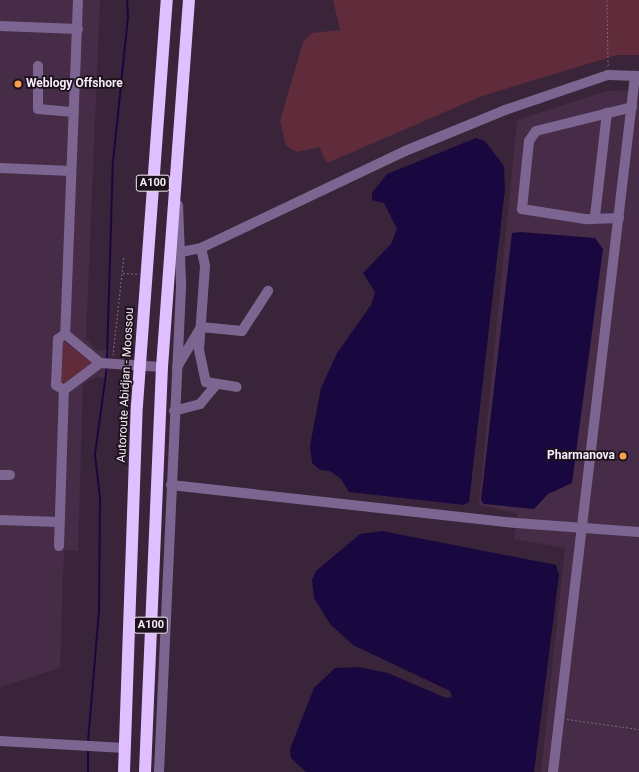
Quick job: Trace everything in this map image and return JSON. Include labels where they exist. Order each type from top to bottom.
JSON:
[{"type":"highway","name":"Autoroute Abidjan - Moossou","points":[[124,772],[140,365],[167,0]]},
{"type":"highway","name":"A100","points":[[145,772],[162,367],[189,0]]},
{"type":"street","points":[[65,334],[78,0]]},
{"type":"street","points":[[0,26],[78,29]]},
{"type":"street","points":[[159,772],[171,485],[179,365],[177,340],[181,252],[178,207],[184,65]]},
{"type":"street","points":[[38,66],[38,109],[74,112]]},
{"type":"street","points":[[181,252],[201,248],[406,151],[505,110],[608,75],[637,76],[580,526],[553,772]]},
{"type":"street","points":[[619,218],[596,216],[585,219],[522,209],[529,141],[536,131],[632,107]]},
{"type":"street","points":[[596,216],[607,113]]},
{"type":"street","points":[[0,168],[71,171]]},
{"type":"street","points":[[201,248],[205,266],[199,350],[206,382],[215,386],[237,387]]},
{"type":"street","points":[[201,327],[242,330],[268,291]]},
{"type":"street","points":[[179,365],[188,343],[201,327]]},
{"type":"street","points":[[65,334],[104,363],[162,367]]},
{"type":"street","points":[[64,390],[56,385],[58,339],[65,334]]},
{"type":"street","points":[[177,340],[188,343],[199,350]]},
{"type":"street","points":[[64,390],[104,363]]},
{"type":"street","points":[[177,411],[204,402],[215,386]]},
{"type":"street","points":[[59,546],[64,390]]},
{"type":"street","points":[[171,485],[516,523],[580,526],[639,532]]},
{"type":"street","points":[[0,520],[59,522]]},
{"type":"street","points":[[0,741],[125,748]]},
{"type":"path","points":[[607,0],[608,75]]},
{"type":"path","points":[[104,363],[115,350],[124,256]]},
{"type":"path","points":[[559,718],[639,729]]},
{"type":"shaded area","points":[[0,0],[100,0],[86,339],[97,350],[109,350],[108,378],[96,377],[83,384],[78,551],[64,550],[60,668],[0,687]]},
{"type":"shaded area","points":[[333,0],[639,0],[639,55],[617,55],[482,96],[327,163],[319,147],[297,152],[286,146],[280,121],[303,42],[312,33],[340,30]]},
{"type":"shaded area","points":[[639,90],[639,772],[541,772],[565,548],[514,539],[517,513],[479,505],[517,120],[607,91]]},
{"type":"shaded area","points":[[476,138],[485,141],[504,166],[505,189],[469,502],[464,505],[349,492],[341,479],[330,471],[320,470],[312,463],[310,446],[321,388],[337,353],[371,305],[375,292],[363,273],[391,244],[397,229],[384,203],[372,200],[372,193],[387,174]]},
{"type":"shaded area","points":[[520,232],[595,238],[603,249],[572,483],[548,494],[534,509],[484,504],[481,500],[512,233]]},
{"type":"shaded area","points":[[63,341],[92,363],[63,384],[60,383]]},
{"type":"shaded area","points":[[382,531],[556,565],[559,575],[534,772],[306,772],[291,758],[290,749],[314,688],[335,668],[359,667],[388,673],[446,698],[452,697],[450,691],[353,645],[330,624],[314,598],[312,580],[316,571],[360,534]]},
{"type":"waterway","points":[[107,359],[113,162],[128,17],[127,0]]},
{"type":"waterway","points":[[88,742],[99,611],[100,498],[95,454],[107,366]]},
{"type":"waterway","points":[[88,748],[88,772]]},
{"type":"place","name":"Weblogy Offshore","points":[[18,84]]},
{"type":"place","name":"Pharmanova","points":[[623,456]]}]
